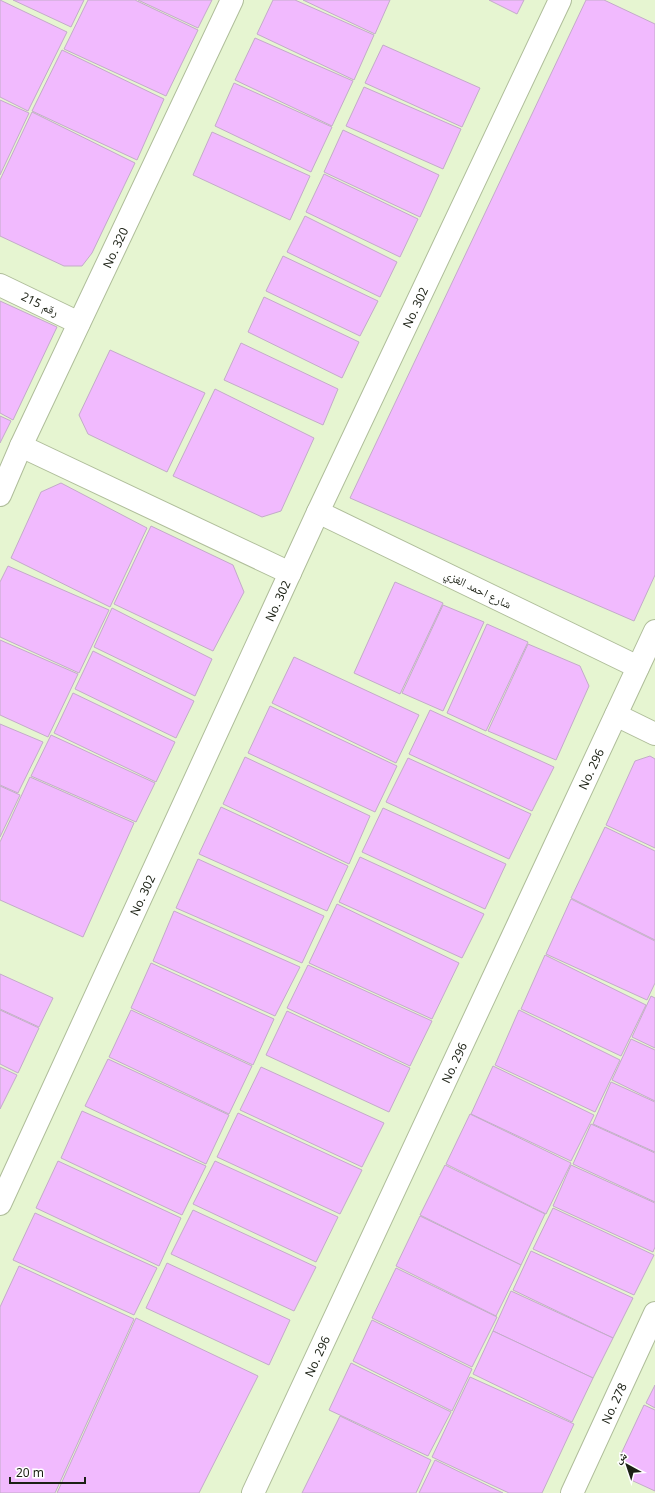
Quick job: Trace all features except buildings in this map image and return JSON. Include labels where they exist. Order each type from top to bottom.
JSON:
[{"type":"street","name":"No. 320","points":[[0,495],[21,446],[232,0]]},
{"type":"street","name":"No. 302","points":[[0,1204],[318,512],[560,0]]},
{"type":"street","name":"رقم 215","points":[[0,285],[79,323]]},
{"type":"street","points":[[21,446],[290,573]]},
{"type":"street","name":"شارع احمد الغزي","points":[[318,512],[638,667]]},
{"type":"street","name":"No. 296","points":[[253,1493],[655,631]]},
{"type":"street","points":[[616,715],[655,734]]},
{"type":"street","name":"No. 278","points":[[572,1493],[655,1313]]}]
